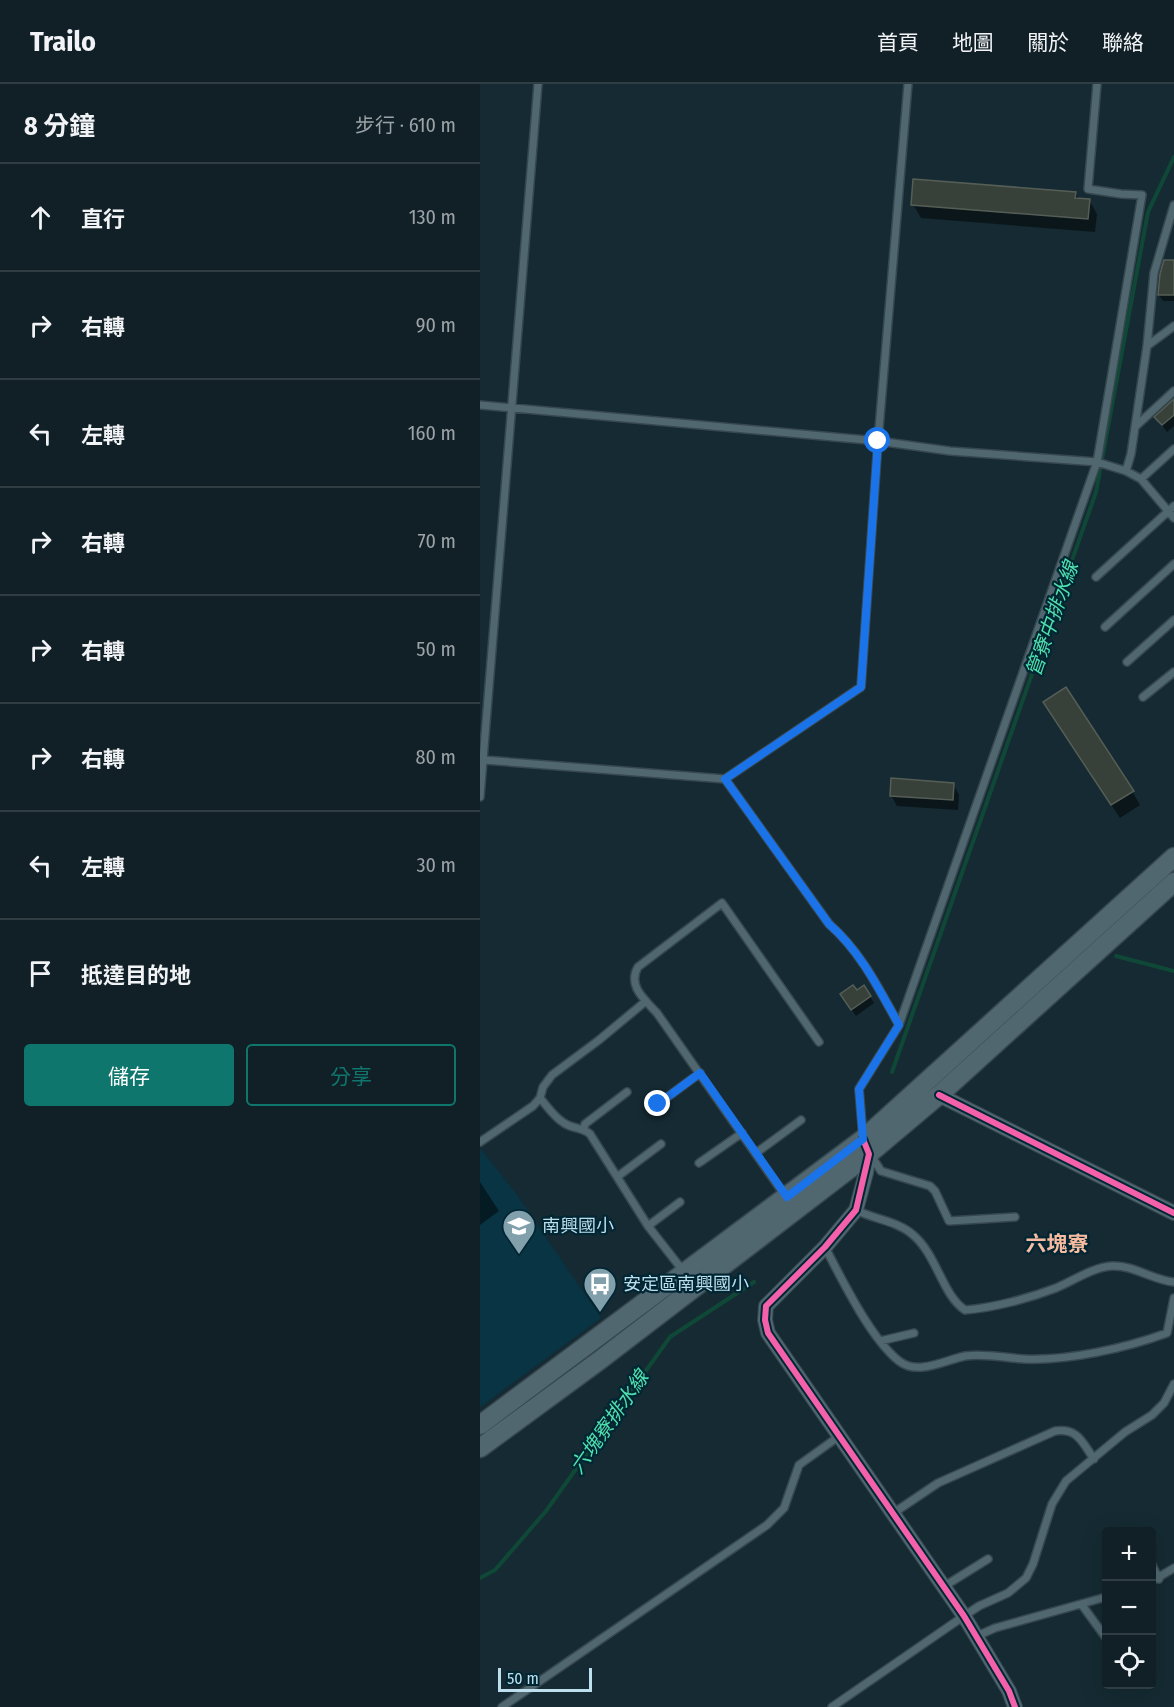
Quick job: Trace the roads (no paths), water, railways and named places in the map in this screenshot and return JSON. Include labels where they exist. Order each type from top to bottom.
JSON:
[{"type":"main road","points":[[480,1448],[600,1360],[866,1147],[1174,857]]},
{"type":"main road","points":[[480,1425],[787,1197],[866,1147],[939,1095],[1174,882]]},
{"type":"street","points":[[939,1095],[1174,1213]]},
{"type":"street","points":[[866,1147],[856,1210],[825,1247],[766,1306],[765,1320],[768,1333],[964,1616],[1009,1691],[1015,1707]]},
{"type":"lane","points":[[480,797],[538,84]]},
{"type":"lane","points":[[484,760],[725,779],[861,687],[878,441],[908,84]]},
{"type":"lane","points":[[1015,1217],[949,1221],[935,1191],[930,1186],[881,1171],[866,1147],[859,1089],[899,1025],[1097,462],[1142,195],[1088,189],[1097,84]]},
{"type":"lane","points":[[1126,471],[1136,426],[1148,346],[1154,273],[1174,205]]},
{"type":"lane","points":[[1148,346],[1174,326]]},
{"type":"lane","points":[[1136,426],[1174,391]]},
{"type":"lane","points":[[480,405],[878,441],[950,451],[1097,462],[1126,471],[1141,479],[1171,509],[1174,519]]},
{"type":"lane","points":[[1141,479],[1174,448]]},
{"type":"lane","points":[[1096,577],[1171,509]]},
{"type":"lane","points":[[1105,627],[1174,564]]},
{"type":"lane","points":[[1127,662],[1174,620]]},
{"type":"lane","points":[[1143,697],[1174,672]]},
{"type":"lane","points":[[725,779],[829,924],[845,938],[866,966],[899,1025]]},
{"type":"lane","points":[[787,1197],[700,1073],[638,993],[633,975],[638,967],[723,903],[819,1041]]},
{"type":"lane","points":[[480,1142],[519,1116],[540,1098],[543,1087],[552,1074],[599,1040],[646,1001]]},
{"type":"lane","points":[[658,1104],[700,1073]]},
{"type":"lane","points":[[584,1128],[585,1124],[627,1092]]},
{"type":"lane","points":[[540,1098],[563,1122],[584,1128],[590,1134],[648,1226],[685,1274]]},
{"type":"lane","points":[[756,1153],[801,1120]]},
{"type":"lane","points":[[699,1163],[742,1133]]},
{"type":"lane","points":[[617,1177],[661,1144]]},
{"type":"lane","points":[[648,1226],[680,1203]]},
{"type":"lane","points":[[856,1210],[912,1233],[931,1256],[952,1298],[966,1310],[981,1309],[1050,1290],[1089,1272],[1109,1266],[1128,1267],[1164,1281],[1174,1282]]},
{"type":"lane","points":[[825,1247],[848,1290],[880,1341],[901,1363],[917,1367],[937,1365],[965,1356],[991,1355],[1025,1359],[1056,1358],[1138,1344],[1167,1333]]},
{"type":"lane","points":[[1167,1333],[1174,1298]]},
{"type":"lane","points":[[880,1341],[914,1333]]},
{"type":"lane","points":[[1167,1333],[1174,1341]]},
{"type":"lane","points":[[832,1707],[979,1606],[1008,1593],[1026,1578],[1033,1564],[1052,1504],[1066,1481],[1125,1432],[1152,1415],[1164,1402],[1174,1384]]},
{"type":"lane","points":[[892,1514],[938,1483],[1055,1431],[1066,1430],[1076,1434],[1094,1459]]},
{"type":"lane","points":[[502,1707],[767,1526],[784,1508],[799,1465],[838,1437]]},
{"type":"lane","points":[[943,1587],[987,1559]]},
{"type":"lane","points":[[1156,1579],[1174,1568]]},
{"type":"lane","points":[[976,1636],[995,1628],[1102,1599]]},
{"type":"lane","points":[[1082,1605],[1105,1635]]},
{"type":"waterway","name":"管寮中排水線","points":[[892,1072],[1096,492],[1148,212],[1174,157]]},
{"type":"waterway","points":[[1116,956],[1174,971]]},
{"type":"waterway","name":"六塊寮排水線","points":[[480,1578],[495,1570],[546,1511],[670,1337],[754,1282]]},
{"type":"place","name":"南興國小","points":[[519,1255]]},
{"type":"place","name":"安定區南興國小","points":[[600,1313]]},
{"type":"district","name":"六塊寮","points":[[1057,1244]]}]
